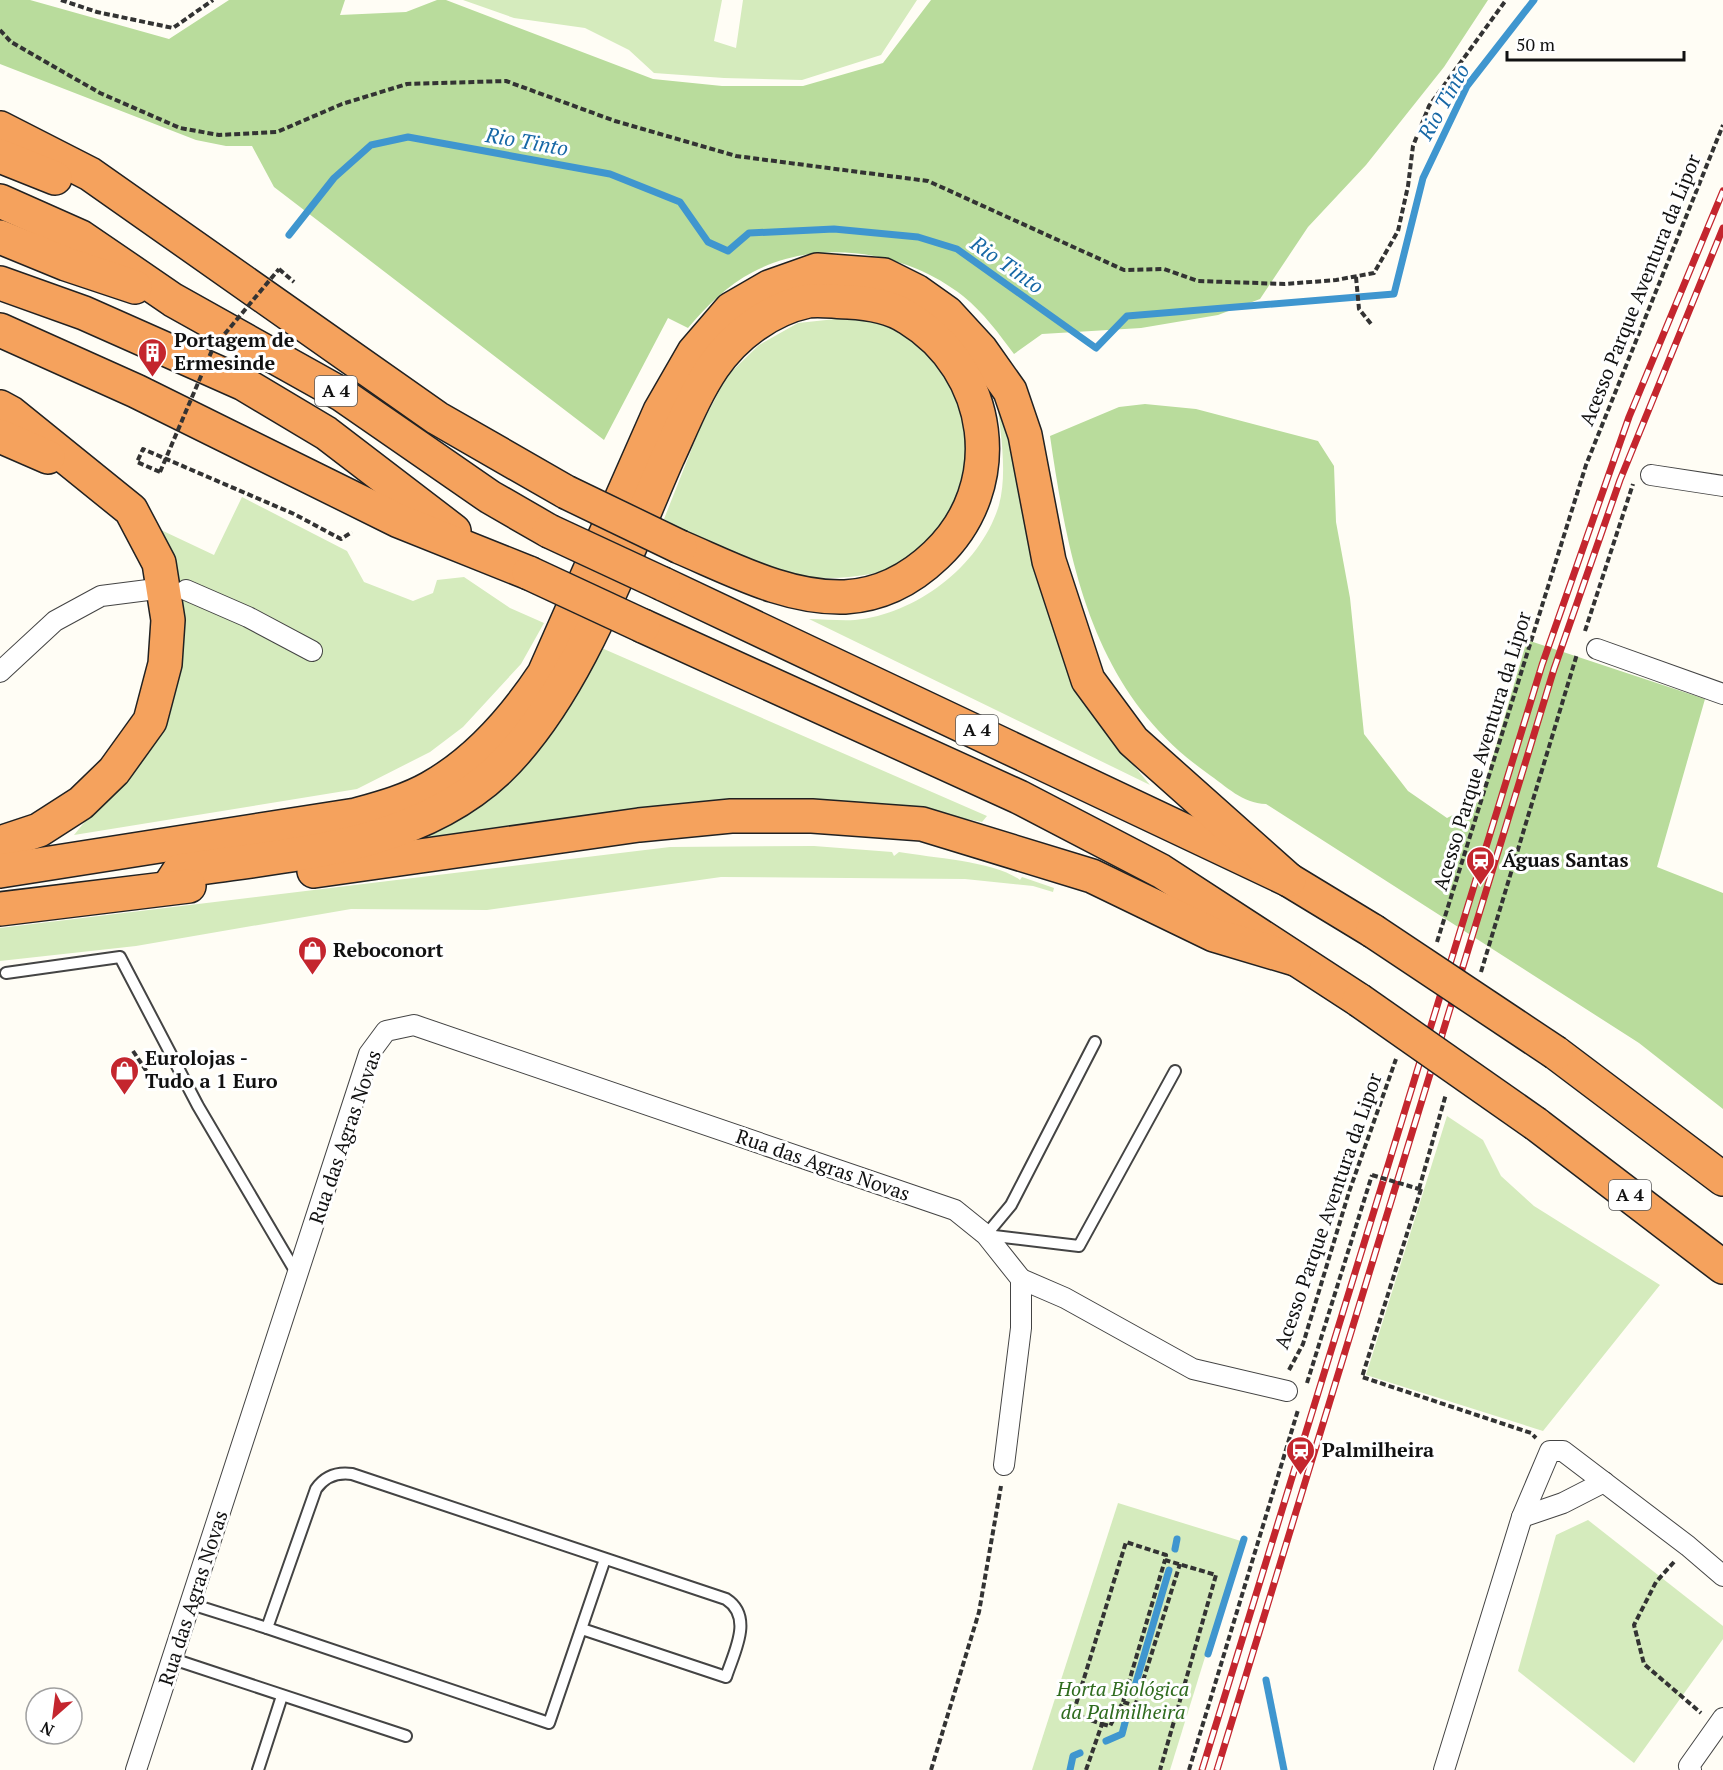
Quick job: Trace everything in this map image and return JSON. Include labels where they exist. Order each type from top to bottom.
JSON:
[{"type":"highway","points":[[0,128],[90,174],[436,418],[566,492],[680,547],[742,574],[800,593],[847,597],[887,589],[918,573],[956,536],[978,491],[984,449],[980,418],[963,375],[932,336],[906,316],[873,303],[811,300],[772,313],[744,333],[713,367],[684,421],[581,654],[544,717],[496,771],[437,813],[387,835],[309,851],[179,871],[168,888]]},
{"type":"highway","points":[[0,156],[41,171],[176,234]]},
{"type":"highway","name":"A 4","points":[[0,201],[81,237],[173,300],[341,394],[490,497],[549,531],[1289,880],[1373,932],[1556,1053],[1723,1179]]},
{"type":"highway","name":"A 4","points":[[0,237],[66,264],[173,300]]},
{"type":"highway","points":[[0,871],[356,815],[398,803],[430,788],[460,767],[490,743],[519,711],[544,674],[660,411],[694,352],[731,309],[769,287],[818,270],[884,274],[916,291],[947,313],[981,350],[1010,391],[1025,435],[1048,561],[1088,680],[1133,741],[1289,880]]},
{"type":"highway","name":"A 4","points":[[0,283],[84,314],[244,384],[326,433],[398,486],[476,550]]},
{"type":"highway","name":"A 4","points":[[0,330],[136,391],[399,520],[529,573],[1019,797],[1161,871],[1359,999],[1536,1124],[1723,1267]]},
{"type":"highway","points":[[0,407],[11,413],[131,510],[159,563],[168,620],[165,664],[150,721],[114,771],[81,803],[39,830],[0,843]]},
{"type":"highway","points":[[0,436],[87,474]]},
{"type":"highway","points":[[0,909],[313,871],[639,825],[731,816],[812,816],[922,824],[1017,852],[1092,876],[1214,935],[1295,959]]},
{"type":"street","points":[[1651,475],[1723,486]]},
{"type":"street","points":[[0,672],[55,621],[101,596],[148,590]]},
{"type":"street","points":[[186,590],[249,617],[312,651]]},
{"type":"street","points":[[1589,646],[1723,694]]},
{"type":"street","name":"Rua das Agras Novas","points":[[136,1770],[369,1054],[386,1031],[414,1024],[955,1210],[986,1235],[1021,1279],[1065,1298],[1193,1369],[1283,1390]]},
{"type":"street","points":[[1004,1466],[1021,1328],[1021,1279]]},
{"type":"street","points":[[1444,1770],[1522,1517],[1550,1451],[1563,1451],[1688,1546],[1723,1576]]},
{"type":"street","points":[[1522,1517],[1563,1503],[1604,1482]]},
{"type":"street","points":[[1691,1770],[1689,1766],[1720,1722]]},
{"type":"lane","points":[[6,973],[120,957],[198,1106],[298,1274]]},
{"type":"lane","points":[[986,1235],[1011,1204],[1095,1042]]},
{"type":"lane","points":[[986,1235],[1079,1246],[1175,1071]]},
{"type":"lane","points":[[267,1628],[312,1495],[325,1479],[337,1474],[352,1474],[720,1597],[735,1606],[742,1627],[726,1677],[582,1629]]},
{"type":"lane","points":[[191,1604],[549,1723],[605,1559]]},
{"type":"lane","points":[[173,1659],[406,1736]]},
{"type":"lane","points":[[258,1770],[282,1696]]},
{"type":"path","points":[[61,0],[97,12],[173,28],[213,0]]},
{"type":"path","points":[[0,30],[11,42],[100,93],[180,128],[219,135],[277,132],[342,104],[407,84],[506,81],[615,122],[736,156],[928,181],[1124,270],[1164,269],[1198,281],[1285,284],[1374,273],[1398,231],[1408,186],[1413,146],[1429,106],[1506,0]]},
{"type":"path","name":"Acesso Parque Aventura da Lipor","points":[[1435,948],[1586,465],[1723,125]]},
{"type":"path","points":[[279,269],[213,348],[160,472],[137,462],[143,449],[294,514],[341,539],[352,532]]},
{"type":"path","points":[[1356,277],[1359,309],[1372,325]]},
{"type":"path","points":[[1480,978],[1589,646],[1636,475],[1651,475]]},
{"type":"path","name":"Acesso Parque Aventura da Lipor","points":[[1283,1390],[1303,1344],[1350,1192],[1399,1050]]},
{"type":"path","points":[[133,1051],[151,1078]]},
{"type":"path","points":[[1306,1384],[1372,1174],[1419,1189],[1448,1090]]},
{"type":"path","points":[[1425,1169],[1362,1377],[1532,1433],[1550,1451]]},
{"type":"path","points":[[1189,1770],[1299,1406]]},
{"type":"path","points":[[931,1770],[978,1612],[1004,1466]]},
{"type":"path","points":[[1126,1542],[1166,1555],[1124,1702],[1110,1726],[1073,1714],[1126,1542]]},
{"type":"path","points":[[1688,1546],[1656,1582],[1634,1625],[1644,1664],[1720,1722]]},
{"type":"path","points":[[1160,1770],[1173,1718],[1216,1575],[1165,1560]]},
{"type":"path","points":[[1135,1706],[1180,1564]]},
{"type":"path","points":[[1124,1702],[1173,1718]]},
{"type":"path","points":[[1086,1770],[1102,1724]]},
{"type":"green space","points":[[0,0],[30,0],[169,39],[229,0],[345,0],[340,15],[406,12],[437,0],[446,0],[653,79],[722,86],[803,86],[883,63],[931,0],[1488,0],[1444,67],[1366,165],[1308,227],[1260,299],[1218,315],[1141,328],[1042,334],[1014,354],[978,309],[940,281],[915,268],[889,259],[861,254],[833,252],[806,255],[779,261],[744,277],[718,297],[688,328],[668,318],[604,440],[274,187],[252,146],[226,146],[196,140],[0,64]]},
{"type":"green space","points":[[463,0],[722,0],[714,41],[736,48],[743,0],[917,0],[881,55],[802,80],[654,73],[629,50],[585,28],[514,18]]},
{"type":"green space","points":[[845,318],[881,321],[902,332],[924,351],[942,374],[954,395],[967,437],[968,459],[957,501],[946,521],[931,540],[908,562],[886,570],[841,578],[817,578],[771,571],[727,556],[664,519],[700,428],[727,376],[759,345],[798,323]]},
{"type":"green space","points":[[996,394],[1014,448],[1075,678],[1101,726],[1150,785],[809,619],[855,620],[878,616],[901,608],[944,583],[978,547],[990,527],[1002,492],[1002,450]]},
{"type":"green space","points":[[1145,404],[1196,409],[1318,441],[1334,466],[1336,522],[1350,598],[1364,734],[1408,791],[1447,818],[1480,801],[1527,640],[1705,699],[1657,867],[1723,893],[1723,1109],[1639,1043],[1266,804],[1249,801],[1228,789],[1168,741],[1137,704],[1112,665],[1093,623],[1078,578],[1067,532],[1050,436],[1119,407]]},
{"type":"green space","points":[[242,497],[347,551],[364,582],[413,601],[433,593],[437,580],[464,577],[510,608],[544,623],[521,664],[463,727],[430,752],[357,789],[74,835],[145,747],[171,567],[161,530],[214,555]]},
{"type":"green space","points":[[597,646],[987,816],[982,822],[903,807],[416,840],[459,820],[488,801],[528,764],[560,720]]},
{"type":"green space","points":[[814,846],[892,852],[894,856],[899,852],[963,861],[995,868],[1020,880],[1022,877],[1054,888],[1053,892],[1033,886],[965,879],[721,877],[487,910],[351,909],[136,946],[0,961],[0,928],[670,847]]},
{"type":"green space","points":[[1447,1116],[1483,1140],[1501,1176],[1534,1206],[1660,1285],[1543,1431],[1366,1375]]},
{"type":"green space","name":"Horta Biológica da Palmilheira","points":[[1118,1503],[1241,1541],[1170,1770],[1032,1770]]},
{"type":"green space","points":[[1588,1520],[1723,1626],[1723,1639],[1634,1763],[1518,1671],[1556,1535]]},
{"type":"waterway","name":"Rio Tinto","points":[[289,235],[334,178],[371,145],[408,137],[610,174],[680,202],[708,242],[728,251],[749,233],[834,229],[918,237],[957,249],[1096,348],[1127,316],[1394,294],[1423,178],[1467,86],[1534,0]]},
{"type":"waterway","points":[[1175,1549],[1177,1539]]},
{"type":"waterway","points":[[1208,1654],[1244,1539]]},
{"type":"waterway","points":[[1133,1693],[1169,1570]]},
{"type":"waterway","points":[[1266,1680],[1284,1770]]},
{"type":"waterway","points":[[1106,1741],[1122,1734],[1127,1715]]},
{"type":"waterway","points":[[1070,1770],[1073,1756],[1080,1753]]},
{"type":"railway","points":[[1202,1770],[1542,665],[1629,417],[1723,191]]},
{"type":"railway","points":[[1217,1770],[1554,669],[1620,480],[1723,228]]},
{"type":"place","name":"Portagem de Ermesinde","points":[[153,378]]},
{"type":"place","name":"Águas Santas","points":[[1481,886]]},
{"type":"place","name":"Reboconort","points":[[312,976]]},
{"type":"place","name":"Eurolojas - Tudo a 1 Euro","points":[[124,1096]]},
{"type":"place","name":"Palmilheira","points":[[1301,1476]]}]
